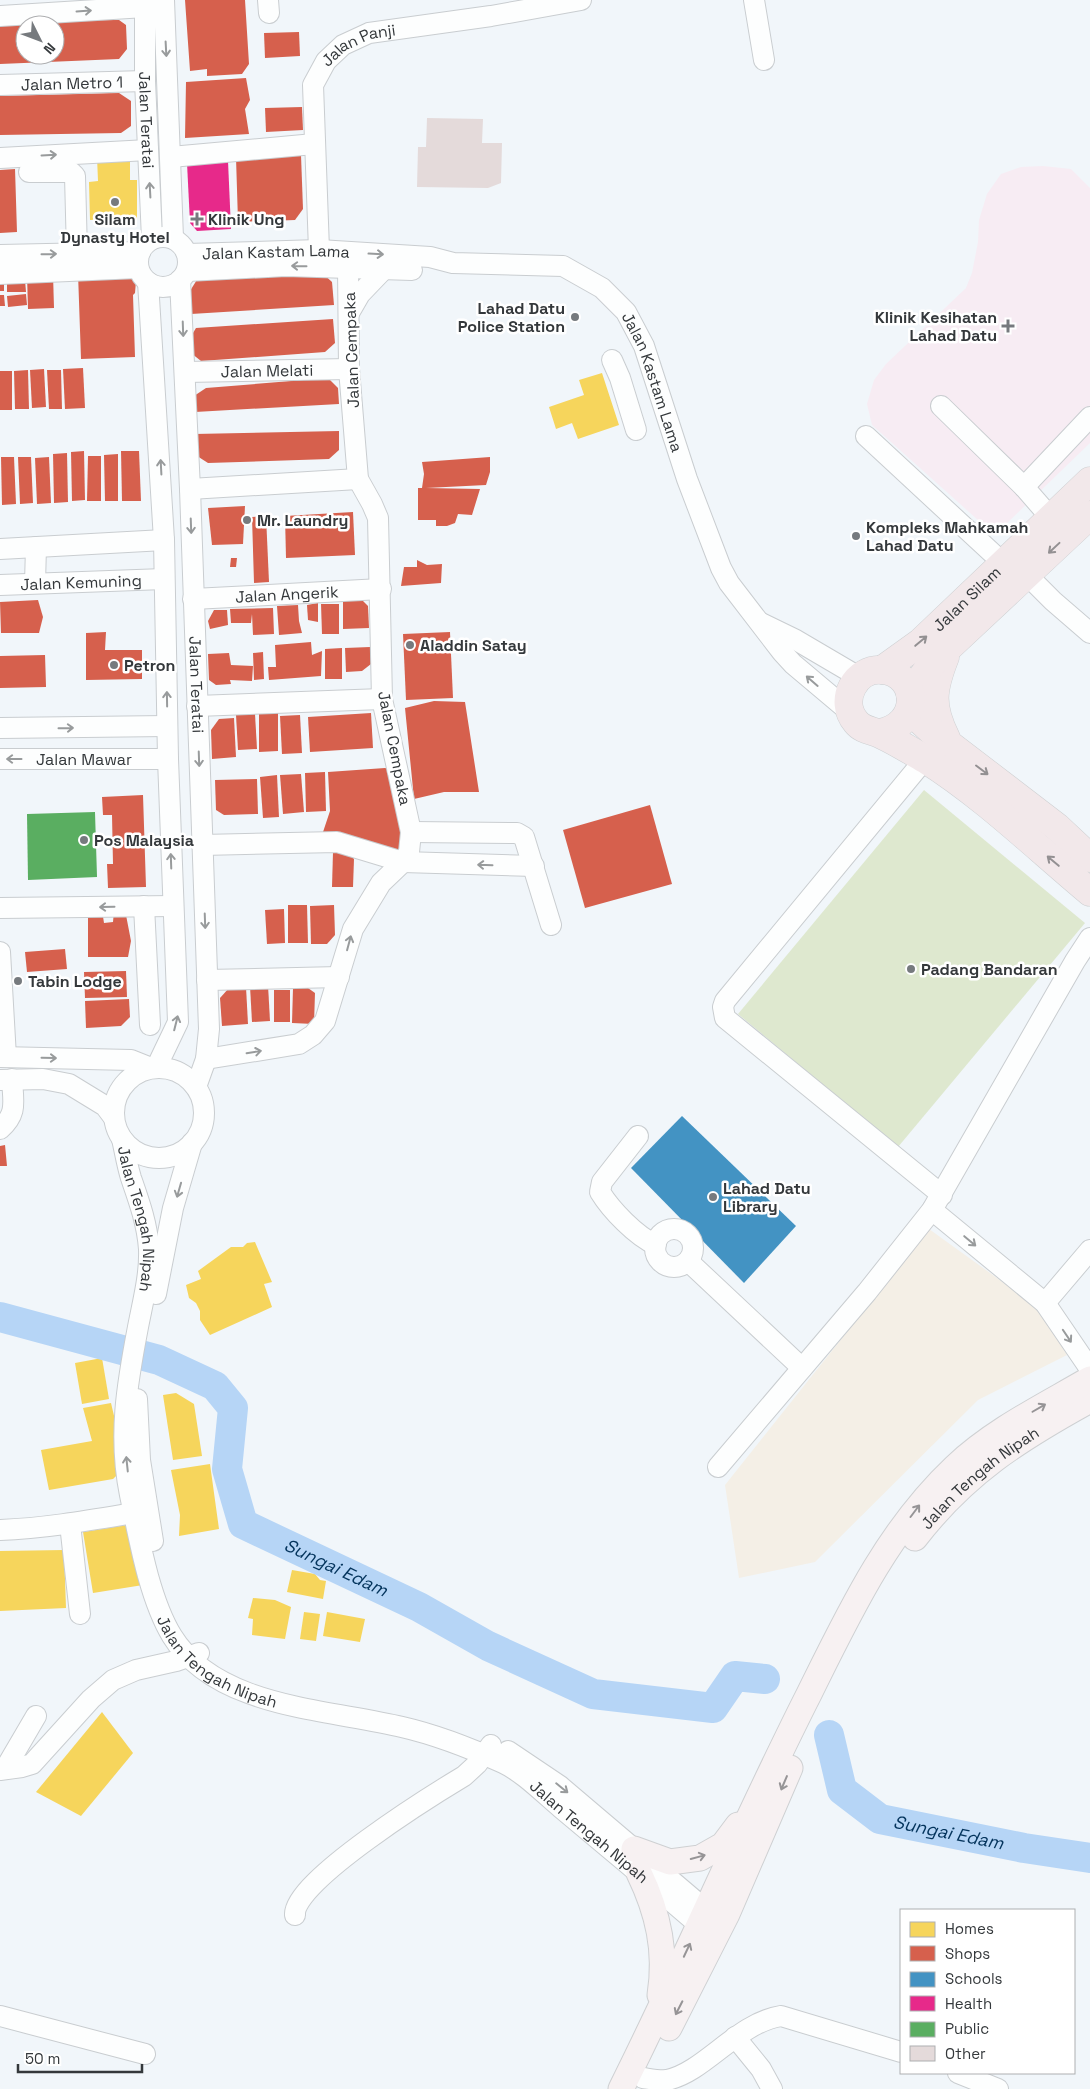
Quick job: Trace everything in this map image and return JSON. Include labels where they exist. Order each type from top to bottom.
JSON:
[{"type":"highway","name":"Jalan Silam","points":[[910,697],[935,660],[953,643],[1015,569],[1051,518],[1090,481]]},
{"type":"highway","name":"Jalan Silam","points":[[870,674],[920,642],[1015,569],[1090,515]]},
{"type":"highway","points":[[950,746],[935,713],[934,691],[945,657],[953,643]]},
{"type":"highway","points":[[910,697],[909,713],[902,723],[892,731],[880,733],[867,731],[856,724],[850,712],[848,699],[852,687],[870,674],[899,677],[906,684],[922,722],[950,746],[1049,821],[1090,858]]},
{"type":"highway","points":[[880,733],[925,759],[982,799],[1090,892]]},
{"type":"main road","name":"Jalan Tengah Nipah","points":[[621,2089],[658,2015],[713,1921],[758,1798],[862,1587],[918,1506],[954,1468],[986,1441],[1090,1379]]},
{"type":"main road","name":"Jalan Tengah Nipah","points":[[641,2084],[713,1921],[807,1727],[874,1597],[894,1565],[929,1520],[992,1459],[1034,1430],[1090,1400]]},
{"type":"main road","points":[[658,2015],[662,1985],[662,1942],[652,1902],[636,1861],[670,1862],[700,1858],[723,1845],[758,1798]]},
{"type":"street","name":"Jalan Teratai","points":[[164,0],[173,238]]},
{"type":"street","name":"Jalan Panji","points":[[319,250],[313,85],[326,62],[343,45],[369,33],[547,3],[581,0]]},
{"type":"street","points":[[754,0],[764,60]]},
{"type":"street","name":"Jalan Teratai","points":[[145,4],[145,81],[148,150],[144,260],[164,540],[168,759],[178,1022],[153,1068]]},
{"type":"street","points":[[0,16],[145,4]]},
{"type":"street","name":"Jalan Metro 1","points":[[0,85],[145,81]]},
{"type":"street","points":[[171,157],[314,144]]},
{"type":"street","points":[[0,158],[148,150]]},
{"type":"street","points":[[29,172],[71,172],[75,176],[78,253]]},
{"type":"street","points":[[159,236],[173,238],[179,242],[185,268],[164,287],[156,286],[144,260],[159,236]]},
{"type":"street","name":"Jalan Kastam Lama","points":[[185,268],[319,250],[430,257],[453,262],[563,266],[602,288],[626,312],[644,346],[686,479],[729,584],[793,664],[850,712]]},
{"type":"street","points":[[0,255],[78,253],[144,260]]},
{"type":"street","points":[[0,274],[144,260]]},
{"type":"street","name":"Jalan Kastam Lama","points":[[185,268],[286,266],[425,270],[453,262]]},
{"type":"street","name":"Jalan Cempaka","points":[[206,1060],[299,1044],[314,1035],[324,1021],[339,977],[352,928],[381,883],[403,862],[409,852],[411,832],[382,699],[378,518],[358,480],[349,369],[348,267]]},
{"type":"street","name":"Jalan Teratai","points":[[185,268],[185,372],[209,1030],[206,1060],[196,1087]]},
{"type":"street","points":[[349,314],[360,294],[385,268]]},
{"type":"street","points":[[612,360],[620,378],[636,430]]},
{"type":"street","points":[[620,378],[650,365]]},
{"type":"street","name":"Jalan Melati","points":[[185,372],[349,369]]},
{"type":"street","points":[[941,406],[1024,487],[1051,518]]},
{"type":"street","points":[[1024,487],[1090,418]]},
{"type":"street","points":[[866,436],[1090,634]]},
{"type":"street","points":[[190,488],[358,480]]},
{"type":"street","points":[[0,550],[164,540]]},
{"type":"street","points":[[35,583],[36,547]]},
{"type":"street","name":"Jalan Kemuning","points":[[0,585],[164,579]]},
{"type":"street","name":"Jalan Angerik","points":[[193,599],[381,590]]},
{"type":"street","points":[[759,622],[870,674]]},
{"type":"street","points":[[197,706],[382,699]]},
{"type":"street","name":"Jalan Mawar","points":[[0,728],[168,726]]},
{"type":"street","points":[[120,727],[130,729],[139,742],[134,752],[125,759]]},
{"type":"street","name":"Jalan Mawar","points":[[0,758],[168,759]]},
{"type":"street","points":[[925,759],[725,1001],[723,1007],[725,1018],[937,1203],[1044,1303],[1090,1369]]},
{"type":"street","points":[[411,832],[517,834],[524,837],[551,925]]},
{"type":"street","points":[[202,845],[336,842],[403,862],[534,866]]},
{"type":"street","points":[[144,906],[150,1025]]},
{"type":"street","points":[[0,908],[173,906]]},
{"type":"street","points":[[718,1467],[867,1292],[937,1203],[1090,938]]},
{"type":"street","points":[[0,952],[3,1057],[131,1060],[153,1068],[172,1070],[185,1076],[196,1087],[203,1105],[204,1116],[202,1126],[192,1143],[174,1155],[152,1157],[132,1149],[122,1139],[114,1118],[105,1106],[69,1084],[43,1079],[6,1079],[13,1107],[11,1119],[0,1129]]},
{"type":"street","points":[[206,980],[339,977]]},
{"type":"street","points":[[114,1118],[116,1102],[124,1085],[140,1072],[153,1068]]},
{"type":"street","points":[[638,1136],[602,1182],[600,1192],[605,1200],[641,1237],[656,1244]]},
{"type":"street","name":"Jalan Tengah Nipah","points":[[122,1139],[131,1176],[146,1222],[149,1250],[146,1314]]},
{"type":"street","name":"Jalan Tengah Nipah","points":[[192,1143],[146,1314],[133,1385],[136,1401],[140,1460],[141,1511],[157,1566],[179,1625],[195,1655],[260,1685],[314,1699],[410,1716],[453,1727],[488,1749],[511,1752],[560,1786],[636,1861],[713,1921]]},
{"type":"street","points":[[676,1229],[683,1231],[692,1241],[691,1255],[688,1261],[681,1265],[673,1266],[666,1265],[660,1260],[656,1253],[656,1244],[663,1233],[676,1229]]},
{"type":"street","points":[[1044,1303],[1090,1250]]},
{"type":"street","points":[[688,1261],[802,1368]]},
{"type":"street","points":[[0,1530],[32,1529],[70,1524],[141,1511]]},
{"type":"street","points":[[70,1524],[80,1614]]},
{"type":"street","points":[[2,1770],[32,1764],[79,1711],[113,1680],[136,1670],[195,1655]]},
{"type":"street","points":[[2,1770],[36,1716]]},
{"type":"street","points":[[295,1915],[297,1905],[331,1869],[369,1837],[464,1776],[477,1764],[488,1749]]},
{"type":"street","points":[[0,2016],[145,2054]]},
{"type":"street","points":[[641,2084],[666,2080],[691,2069],[735,2037],[771,2018],[781,2016],[900,2052]]},
{"type":"street","points":[[735,2037],[761,2069],[772,2089]]},
{"type":"street","points":[[960,2074],[998,2089]]},
{"type":"shaded area","name":"Klinik Kesihatan Lahad Datu","points":[[1043,166],[1071,169],[1090,188],[1090,443],[1002,528],[991,529],[979,521],[872,425],[867,404],[874,380],[886,364],[966,288],[972,273],[978,242],[979,220],[987,194],[1001,174],[1021,167]]},
{"type":"shaded area","points":[[929,1229],[1040,1309],[1067,1355],[978,1400],[815,1562],[739,1578],[725,1485]]},
{"type":"green space","name":"Padang Bandaran","points":[[924,790],[1085,923],[898,1147],[738,1014]]},
{"type":"building: Homes","points":[[130,156],[130,180],[137,180],[137,219],[90,220],[89,182],[98,181],[97,157]]},
{"type":"building: Homes","points":[[602,373],[619,425],[578,439],[572,423],[556,429],[549,407],[584,395],[579,380]]},
{"type":"building: Homes","points":[[255,1242],[272,1282],[264,1284],[272,1307],[210,1335],[200,1320],[200,1311],[196,1303],[189,1298],[186,1285],[201,1279],[198,1271],[231,1247],[243,1247],[247,1243]]},
{"type":"building: Homes","points":[[102,1358],[109,1399],[82,1404],[75,1363]]},
{"type":"building: Homes","points":[[176,1393],[194,1404],[202,1456],[173,1460],[163,1395]]},
{"type":"building: Homes","points":[[111,1403],[119,1437],[123,1469],[113,1479],[49,1490],[41,1450],[92,1441],[83,1408]]},
{"type":"building: Homes","points":[[210,1464],[219,1529],[179,1536],[180,1515],[171,1470]]},
{"type":"building: Homes","points":[[133,1524],[143,1585],[93,1593],[83,1532]]},
{"type":"building: Homes","points":[[64,1550],[66,1608],[0,1611],[0,1551]]},
{"type":"building: Homes","points":[[292,1570],[315,1574],[320,1580],[326,1581],[323,1599],[287,1592]]},
{"type":"building: Homes","points":[[253,1598],[275,1600],[291,1607],[285,1639],[252,1635],[253,1619],[248,1618]]},
{"type":"building: Homes","points":[[304,1612],[320,1614],[316,1641],[300,1639]]},
{"type":"building: Homes","points":[[327,1612],[365,1619],[360,1642],[323,1636]]},
{"type":"building: Homes","points":[[102,1712],[133,1753],[81,1816],[36,1792]]},
{"type":"building: Shops","points":[[185,0],[245,0],[249,64],[242,74],[207,76],[207,69],[190,71]]},
{"type":"building: Shops","points":[[65,20],[119,20],[126,25],[127,49],[119,59],[65,61]]},
{"type":"building: Shops","points":[[0,21],[15,21],[15,63],[0,64]]},
{"type":"building: Shops","points":[[299,32],[300,56],[265,58],[264,33]]},
{"type":"building: Shops","points":[[246,78],[250,100],[245,109],[249,134],[185,138],[186,82]]},
{"type":"building: Shops","points":[[119,93],[131,101],[131,126],[121,133],[0,135],[0,96]]},
{"type":"building: Shops","points":[[302,107],[303,130],[266,132],[265,108]]},
{"type":"building: Shops","points":[[301,155],[303,209],[295,220],[238,222],[236,158]]},
{"type":"building: Shops","points":[[15,169],[17,232],[0,233],[0,170]]},
{"type":"building: Shops","points":[[129,271],[136,281],[135,293],[133,295],[135,357],[81,359],[78,273]]},
{"type":"building: Shops","points":[[320,271],[332,282],[334,305],[191,314],[190,291],[198,278]]},
{"type":"building: Shops","points":[[53,274],[54,308],[28,309],[27,275]]},
{"type":"building: Shops","points":[[0,280],[4,280],[4,291],[0,291]]},
{"type":"building: Shops","points":[[25,280],[26,292],[7,292],[7,281]]},
{"type":"building: Shops","points":[[26,294],[27,305],[8,307],[7,296]]},
{"type":"building: Shops","points":[[0,295],[4,295],[5,306],[0,306]]},
{"type":"building: Shops","points":[[333,319],[335,343],[325,352],[201,361],[191,353],[190,338],[196,328]]},
{"type":"building: Shops","points":[[83,368],[85,408],[65,409],[63,369]]},
{"type":"building: Shops","points":[[44,369],[46,407],[32,408],[30,370]]},
{"type":"building: Shops","points":[[28,370],[29,409],[15,409],[14,371]]},
{"type":"building: Shops","points":[[47,370],[61,370],[62,409],[49,409]]},
{"type":"building: Shops","points":[[0,371],[12,371],[12,410],[0,410]]},
{"type":"building: Shops","points":[[328,378],[338,388],[339,404],[195,412],[194,396],[206,388]]},
{"type":"building: Shops","points":[[339,431],[339,450],[329,459],[208,463],[194,454],[194,434]]},
{"type":"building: Shops","points":[[84,451],[85,500],[72,501],[71,452]]},
{"type":"building: Shops","points":[[121,451],[139,451],[141,501],[122,501]]},
{"type":"building: Shops","points":[[67,453],[68,502],[54,503],[53,454]]},
{"type":"building: Shops","points":[[118,454],[118,501],[105,501],[104,455]]},
{"type":"building: Shops","points":[[88,456],[101,456],[101,501],[87,501]]},
{"type":"building: Shops","points":[[1,457],[14,457],[16,504],[2,505]]},
{"type":"building: Shops","points":[[18,457],[31,457],[33,503],[20,504]]},
{"type":"building: Shops","points":[[49,457],[51,503],[37,504],[35,458]]},
{"type":"building: Shops","points":[[490,457],[490,472],[486,485],[426,488],[480,489],[472,515],[458,514],[455,523],[447,526],[436,526],[436,520],[418,520],[418,488],[422,488],[424,474],[422,462]]},
{"type":"building: Shops","points":[[245,506],[243,544],[212,545],[208,508]]},
{"type":"building: Shops","points":[[353,512],[355,555],[286,558],[285,516]]},
{"type":"building: Shops","points":[[266,516],[269,582],[254,583],[252,517]]},
{"type":"building: Shops","points":[[231,558],[237,558],[236,567],[230,567]]},
{"type":"building: Shops","points":[[417,560],[427,565],[442,564],[441,583],[401,586],[404,567],[417,567]]},
{"type":"building: Shops","points":[[343,598],[360,598],[368,606],[369,628],[343,629]]},
{"type":"building: Shops","points":[[38,600],[43,617],[39,633],[1,633],[0,602]]},
{"type":"building: Shops","points":[[318,603],[318,622],[308,620],[307,605]]},
{"type":"building: Shops","points":[[321,604],[339,604],[339,634],[322,634]]},
{"type":"building: Shops","points":[[298,605],[302,633],[279,635],[277,606]]},
{"type":"building: Shops","points":[[273,608],[274,634],[253,635],[252,614],[251,623],[231,623],[230,609]]},
{"type":"building: Shops","points":[[214,610],[227,610],[228,625],[210,629],[208,621]]},
{"type":"building: Shops","name":"Petron","points":[[106,632],[105,650],[142,650],[142,679],[86,680],[86,633]]},
{"type":"building: Shops","points":[[450,632],[453,698],[406,700],[403,634]]},
{"type":"building: Shops","points":[[311,642],[312,655],[322,651],[321,676],[269,680],[268,667],[276,667],[275,645]]},
{"type":"building: Shops","points":[[370,647],[371,664],[362,671],[346,672],[345,648]]},
{"type":"building: Shops","points":[[342,648],[342,679],[325,679],[325,649]]},
{"type":"building: Shops","points":[[263,652],[264,679],[254,680],[253,653]]},
{"type":"building: Shops","points":[[229,653],[231,665],[253,666],[252,681],[230,680],[231,684],[216,685],[209,680],[208,654]]},
{"type":"building: Shops","points":[[45,655],[46,687],[0,688],[0,656]]},
{"type":"building: Shops","points":[[434,701],[465,702],[479,792],[444,792],[414,799],[405,708]]},
{"type":"building: Shops","points":[[259,712],[278,712],[278,751],[259,752]]},
{"type":"building: Shops","points":[[371,713],[373,748],[310,752],[308,717]]},
{"type":"building: Shops","points":[[255,714],[257,749],[238,750],[236,715]]},
{"type":"building: Shops","points":[[300,715],[302,753],[282,754],[280,716]]},
{"type":"building: Shops","points":[[234,718],[236,757],[212,759],[211,730],[219,719]]},
{"type":"building: Shops","points":[[385,768],[395,771],[404,837],[396,858],[323,832],[330,811],[328,772]]},
{"type":"building: Shops","points":[[325,772],[326,811],[306,812],[305,773]]},
{"type":"building: Shops","points":[[301,774],[304,812],[283,814],[280,775]]},
{"type":"building: Shops","points":[[277,775],[279,817],[263,818],[260,777]]},
{"type":"building: Shops","points":[[257,779],[258,814],[224,815],[216,810],[215,780]]},
{"type":"building: Shops","points":[[143,795],[146,887],[108,888],[107,864],[113,864],[112,815],[103,815],[102,797]]},
{"type":"building: Shops","points":[[650,805],[672,884],[585,908],[563,830]]},
{"type":"building: Shops","points":[[333,852],[348,852],[354,859],[353,887],[332,887]]},
{"type":"building: Shops","points":[[288,905],[307,905],[308,943],[288,943]]},
{"type":"building: Shops","points":[[334,905],[335,935],[327,944],[311,944],[310,906]]},
{"type":"building: Shops","points":[[284,909],[285,943],[267,944],[265,910]]},
{"type":"building: Shops","points":[[102,910],[104,923],[113,922],[114,911],[126,915],[131,941],[128,957],[88,957],[88,912]]},
{"type":"building: Shops","points":[[65,949],[67,969],[27,972],[25,952]]},
{"type":"building: Shops","points":[[126,971],[127,997],[85,998],[84,972]]},
{"type":"building: Shops","points":[[268,985],[270,1021],[252,1022],[250,986]]},
{"type":"building: Shops","points":[[246,987],[248,1024],[222,1026],[220,998],[229,988]]},
{"type":"building: Shops","points":[[293,988],[308,988],[315,993],[314,1024],[292,1023]]},
{"type":"building: Shops","points":[[274,990],[290,990],[290,1022],[274,1022]]},
{"type":"building: Shops","points":[[129,999],[130,1017],[121,1026],[86,1028],[85,1001]]},
{"type":"building: Shops","points":[[5,1145],[7,1166],[0,1166],[0,1146]]},
{"type":"building: Schools","name":"Lahad Datu Library","points":[[682,1116],[796,1226],[744,1283],[631,1168]]},
{"type":"building: Health","points":[[228,161],[231,229],[197,231],[190,223],[187,163]]},
{"type":"building: Public","points":[[95,812],[97,877],[28,880],[27,814]]},
{"type":"building: Other","points":[[427,118],[483,119],[482,143],[502,143],[501,183],[488,188],[417,187],[418,147],[426,147]]},
{"type":"waterway","name":"Sungai Edam","points":[[0,1317],[159,1360],[215,1386],[233,1408],[227,1469],[243,1524],[419,1607],[488,1646],[593,1694],[713,1708],[735,1676],[765,1679]]},
{"type":"waterway","name":"Sungai Edam","points":[[829,1735],[842,1790],[880,1819],[1024,1848],[1090,1858]]},
{"type":"place","name":"Silam Dynasty Hotel","points":[[115,202]]},
{"type":"place","name":"Klinik Ung","points":[[197,219]]},
{"type":"place","name":"Lahad Datu Police Station","points":[[575,317]]},
{"type":"place","name":"Klinik Kesihatan Lahad Datu","points":[[1008,326]]},
{"type":"place","name":"Mr. Laundry","points":[[247,520]]},
{"type":"place","name":"Kompleks Mahkamah Lahad Datu","points":[[856,536]]},
{"type":"place","name":"Aladdin Satay","points":[[410,645]]},
{"type":"place","name":"Petron","points":[[114,665]]},
{"type":"place","name":"Pos Malaysia","points":[[84,840]]},
{"type":"place","name":"Padang Bandaran","points":[[911,969]]},
{"type":"place","name":"Tabin Lodge","points":[[18,981]]},
{"type":"place","name":"Lahad Datu Library","points":[[713,1197]]}]
